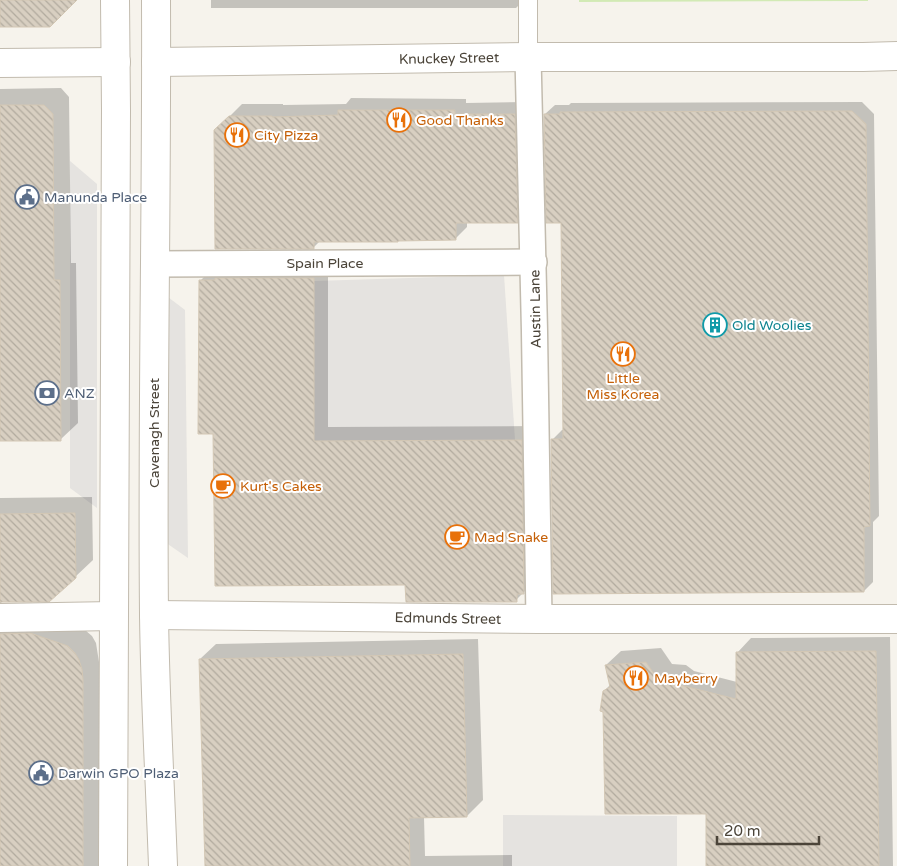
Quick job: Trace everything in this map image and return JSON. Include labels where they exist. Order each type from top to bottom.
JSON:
[{"type":"street","points":[[113,866],[115,0]]},
{"type":"street","name":"Cavenagh Street","points":[[156,0],[154,615],[163,866]]},
{"type":"street","name":"Knuckey Street","points":[[0,63],[528,57],[897,56]]},
{"type":"street","name":"Austin Lane","points":[[528,57],[534,262],[539,619]]},
{"type":"street","name":"Spain Place","points":[[115,264],[534,262]]},
{"type":"street","name":"Edmunds Street","points":[[0,618],[154,615],[539,619],[897,619]]},
{"type":"lane","name":"Austin Lane","points":[[528,0],[528,57]]},
{"type":"green space","points":[[579,0],[868,0],[868,1],[579,2]]},
{"type":"shaded area","points":[[70,161],[97,184],[97,508],[70,488]]},
{"type":"shaded area","points":[[504,275],[515,440],[313,441],[314,281]]},
{"type":"shaded area","points":[[160,291],[185,310],[188,558],[162,540]]},
{"type":"shaded area","points":[[503,815],[677,816],[677,866],[503,866]]},
{"type":"building","points":[[0,0],[77,0],[50,27],[0,27]]},
{"type":"building","points":[[0,105],[44,105],[53,114],[54,280],[60,280],[61,441],[0,441]]},
{"type":"building","points":[[338,110],[455,110],[455,114],[515,114],[518,223],[456,223],[456,240],[314,242],[314,249],[215,249],[214,130],[229,116],[338,115]]},
{"type":"building","name":"Old Woolies","points":[[852,111],[866,124],[870,526],[864,527],[864,592],[553,594],[551,439],[563,439],[561,223],[546,223],[544,114],[560,114],[560,112]]},
{"type":"building","points":[[215,278],[314,278],[314,441],[522,440],[524,594],[517,594],[517,602],[406,602],[405,585],[215,586],[213,434],[198,434],[199,280],[215,280]]},
{"type":"building","points":[[75,513],[76,578],[49,602],[0,602],[0,514]]},
{"type":"building","name":"Darwin GPO Plaza","points":[[30,633],[68,646],[75,653],[82,669],[83,866],[0,866],[0,634]]},
{"type":"building","points":[[876,651],[879,866],[706,866],[706,814],[605,814],[603,712],[600,711],[603,691],[610,687],[605,665],[646,662],[657,678],[671,679],[680,685],[736,699],[736,652]]},
{"type":"building","points":[[463,654],[467,817],[409,818],[410,866],[205,866],[199,659]]},
{"type":"place","name":"Good Thanks","points":[[399,120]]},
{"type":"place","name":"City Pizza","points":[[237,135]]},
{"type":"place","name":"Manunda Place","points":[[27,197]]},
{"type":"place","name":"Old Woolies","points":[[715,325]]},
{"type":"place","name":"Little Miss Korea","points":[[623,354]]},
{"type":"place","name":"ANZ","points":[[47,393]]},
{"type":"place","name":"Kurt's Cakes","points":[[223,486]]},
{"type":"place","name":"Mad Snake","points":[[457,537]]},
{"type":"place","name":"Mayberry","points":[[636,678]]},
{"type":"place","name":"Darwin GPO Plaza","points":[[41,773]]}]
